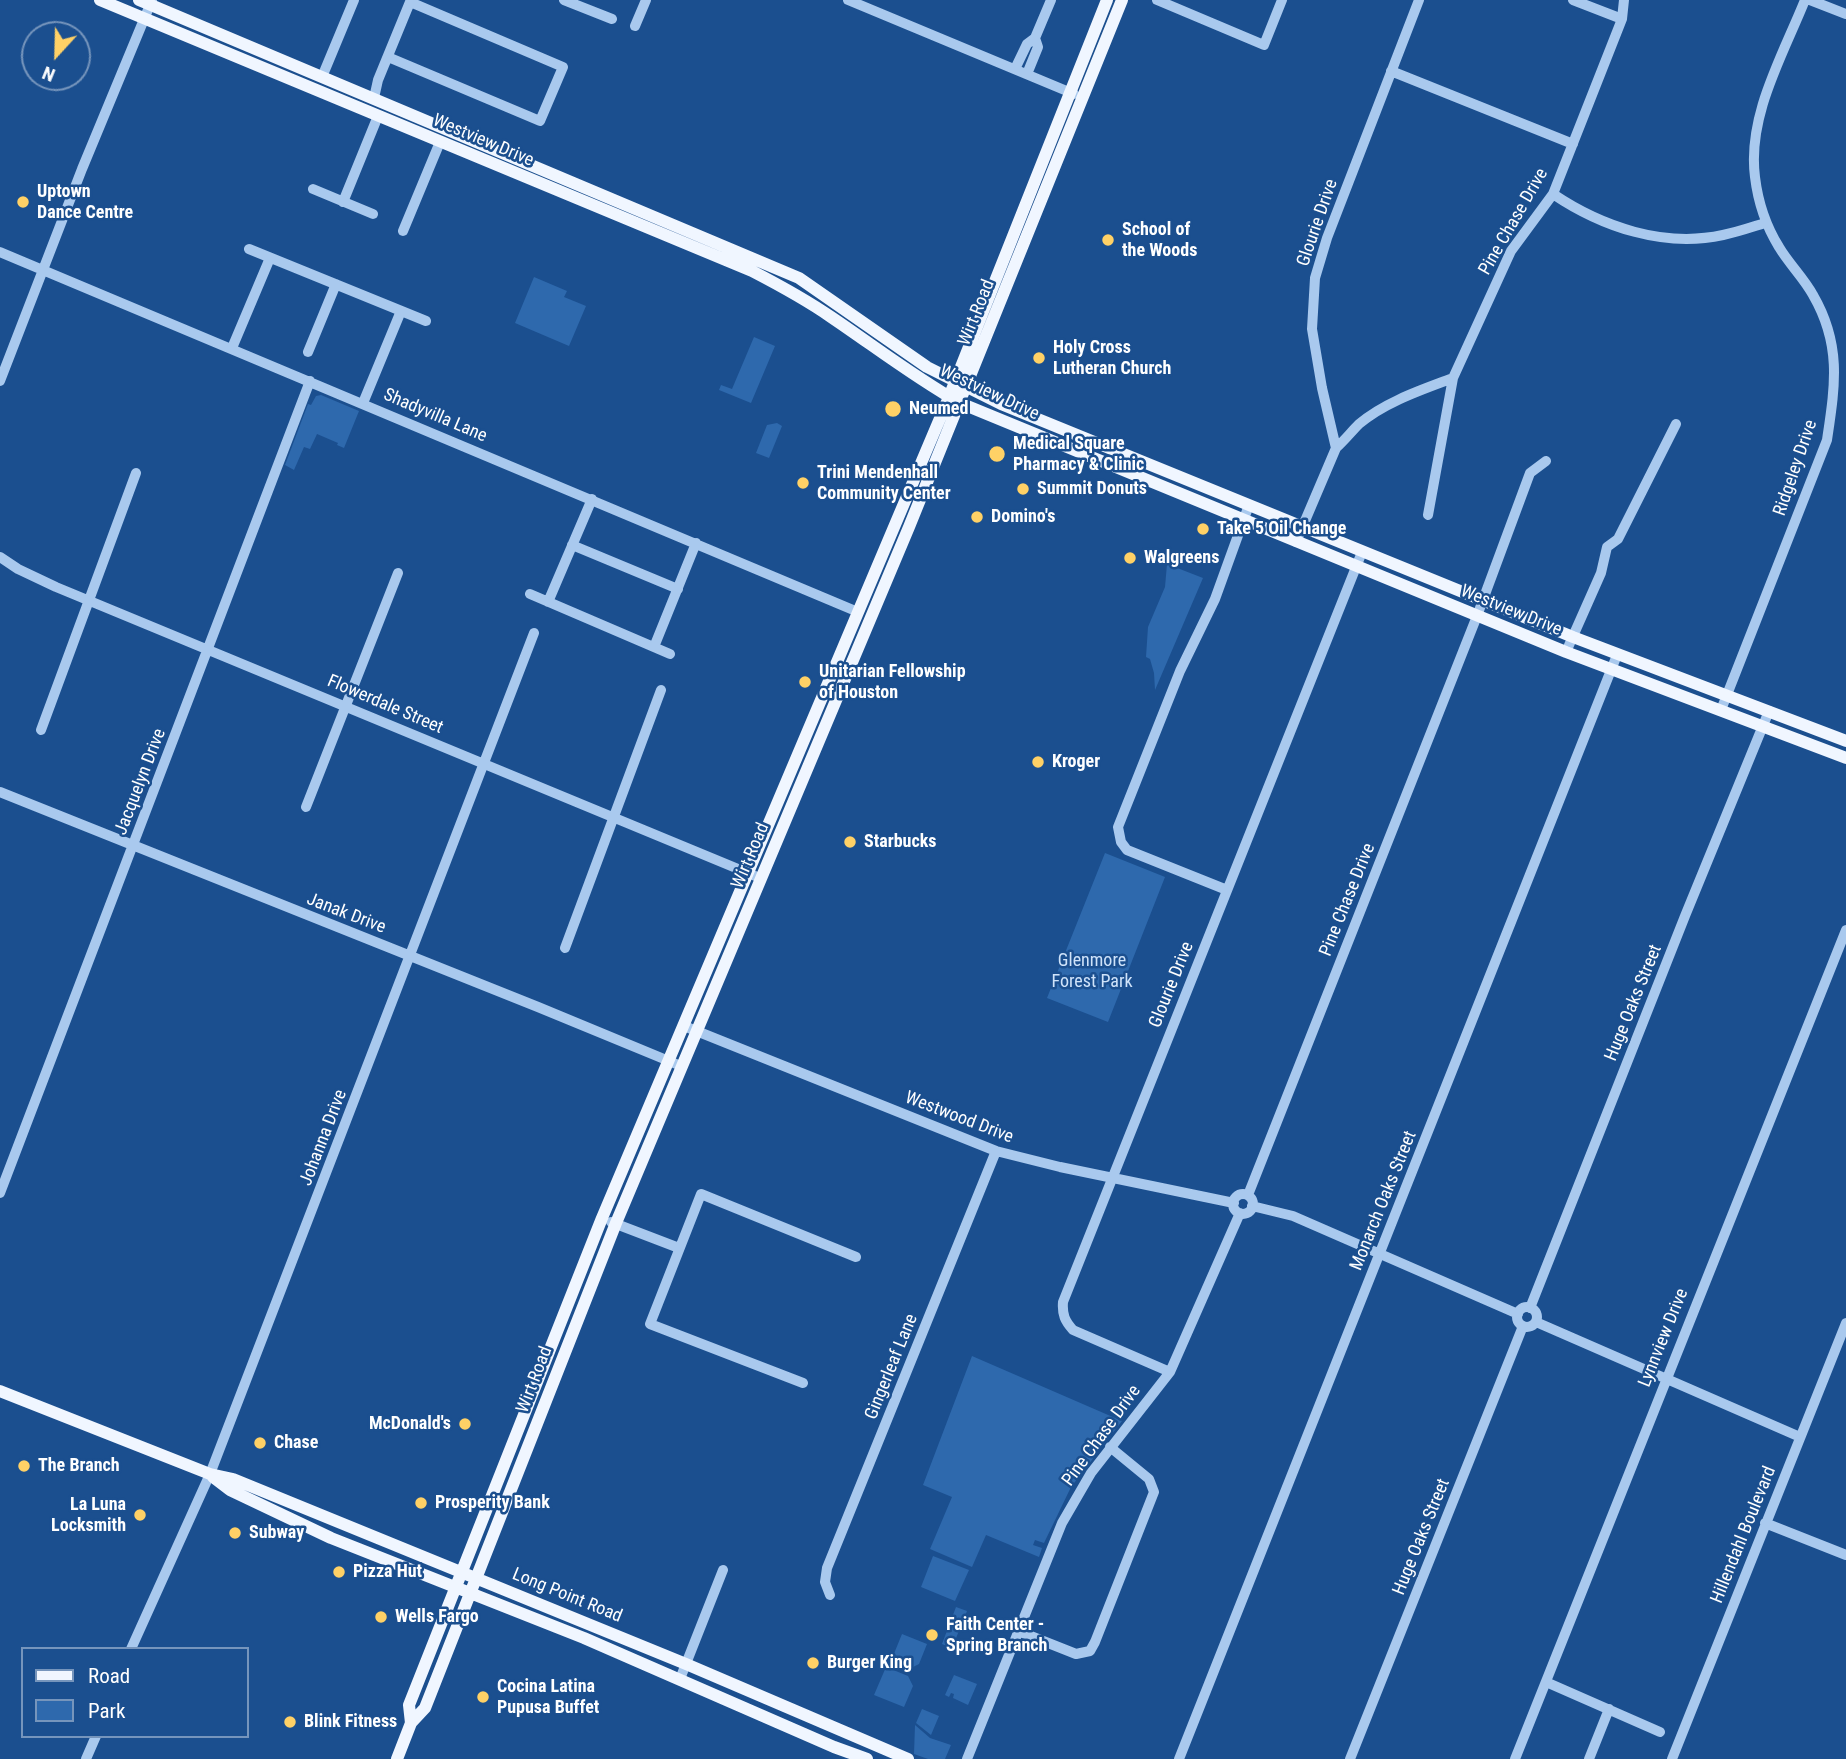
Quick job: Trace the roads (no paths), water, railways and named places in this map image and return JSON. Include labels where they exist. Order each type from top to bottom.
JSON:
[{"type":"main road","name":"Westview Drive","points":[[100,0],[752,271],[830,316],[901,368],[955,400],[1566,652],[1846,758]]},
{"type":"main road","name":"Wirt Road","points":[[397,1759],[411,1723],[425,1708],[615,1223],[681,1066],[690,1029],[718,945],[821,738],[955,400],[1069,92],[1107,0]]},
{"type":"main road","name":"Wirt Road","points":[[960,385],[1122,0]]},
{"type":"main road","name":"Westview Drive","points":[[147,2],[799,278],[916,360],[960,385],[1482,601],[1846,741]]},
{"type":"main road","points":[[296,82],[302,69]]},
{"type":"main road","points":[[463,151],[469,138]]},
{"type":"main road","points":[[626,219],[632,206]]},
{"type":"main road","points":[[792,292],[799,278]]},
{"type":"main road","points":[[830,316],[839,304]]},
{"type":"main road","name":"Wirt Road","points":[[411,1723],[409,1705],[602,1218],[668,1061],[690,1029],[727,958],[754,875],[858,612],[955,400]]},
{"type":"main road","name":"Long Point Road","points":[[0,1391],[210,1474],[233,1479],[686,1664],[879,1753],[908,1759]]},
{"type":"main road","points":[[532,1393],[546,1400]]},
{"type":"main road","name":"Long Point Road","points":[[210,1474],[230,1490],[290,1519],[867,1759]]},
{"type":"main road","points":[[739,1705],[743,1700],[751,1702],[764,1698]]},
{"type":"street","points":[[322,78],[354,0]]},
{"type":"street","points":[[564,0],[584,4],[612,19]]},
{"type":"street","points":[[635,26],[646,0]]},
{"type":"street","points":[[848,0],[1082,97]]},
{"type":"street","points":[[1157,0],[1264,45],[1282,0]]},
{"type":"street","name":"Glourie Drive","points":[[1336,448],[1312,329],[1315,278],[1327,238],[1419,0]]},
{"type":"street","points":[[1573,0],[1622,19]]},
{"type":"street","name":"Pine Chase Drive","points":[[1429,515],[1453,378],[1511,251],[1553,194],[1622,19],[1624,0]]},
{"type":"street","points":[[1807,0],[1846,14]]},
{"type":"street","name":"Ridgeley Drive","points":[[1721,710],[1827,440],[1841,362],[1813,295],[1765,223],[1755,177],[1757,126],[1765,100],[1807,0]]},
{"type":"street","points":[[1015,69],[1027,44],[1035,38],[1048,1]]},
{"type":"street","points":[[0,381],[45,271],[82,169],[144,19],[147,2]]},
{"type":"street","points":[[374,98],[378,80],[410,2],[563,67],[540,121],[388,57]]},
{"type":"street","points":[[1027,74],[1038,47],[1035,38]]},
{"type":"street","points":[[1391,71],[1573,144]]},
{"type":"street","points":[[343,202],[378,116]]},
{"type":"street","points":[[403,231],[440,142]]},
{"type":"street","points":[[313,189],[373,214]]},
{"type":"street","points":[[1553,194],[1577,210],[1606,224],[1678,239],[1722,235],[1765,223]]},
{"type":"street","points":[[248,249],[426,321]]},
{"type":"street","name":"Shadyvilla Lane","points":[[0,252],[858,612]]},
{"type":"street","points":[[232,348],[270,258]]},
{"type":"street","points":[[308,352],[336,284]]},
{"type":"street","points":[[363,403],[401,311]]},
{"type":"street","points":[[1296,542],[1336,448],[1360,424],[1386,407],[1413,393],[1453,378]]},
{"type":"street","name":"Jacquelyn Drive","points":[[0,1193],[310,381]]},
{"type":"street","points":[[1566,652],[1601,573],[1607,547],[1618,538],[1676,424]]},
{"type":"street","name":"Pine Chase Drive","points":[[1248,1195],[1477,616],[1530,473],[1546,461]]},
{"type":"street","points":[[41,730],[136,472]]},
{"type":"street","points":[[548,602],[592,499]]},
{"type":"street","points":[[1227,890],[1127,850],[1121,842],[1118,827],[1180,671],[1216,599],[1249,505]]},
{"type":"street","points":[[654,647],[696,543]]},
{"type":"street","points":[[572,545],[678,589]]},
{"type":"street","name":"Glourie Drive","points":[[1170,1373],[1073,1330],[1065,1321],[1062,1312],[1066,1290],[1362,552]]},
{"type":"street","name":"Flowerdale Street","points":[[0,557],[18,569],[90,601],[754,875]]},
{"type":"street","points":[[306,807],[398,573]]},
{"type":"street","points":[[530,594],[670,654]]},
{"type":"street","name":"Johanna Drive","points":[[132,1647],[210,1474],[534,634]]},
{"type":"street","name":"Monarch Oaks Street","points":[[1179,1759],[1618,655]]},
{"type":"street","points":[[565,948],[661,690]]},
{"type":"street","name":"Huge Oaks Street","points":[[1530,1308],[1769,711]]},
{"type":"street","name":"Janak Drive","points":[[0,792],[681,1066]]},
{"type":"street","name":"Lynnview Drive","points":[[1515,1759],[1846,930]]},
{"type":"street","name":"Westwood Drive","points":[[690,1029],[996,1151],[1234,1203]]},
{"type":"street","name":"Gingerleaf Lane","points":[[830,1595],[825,1582],[827,1568],[996,1151]]},
{"type":"street","points":[[803,1383],[650,1324],[701,1194],[856,1257]]},
{"type":"street","points":[[1240,1195],[1248,1195],[1253,1200],[1247,1213],[1235,1210],[1234,1203],[1240,1195]]},
{"type":"street","points":[[1252,1206],[1293,1216],[1518,1314]]},
{"type":"street","name":"Pine Chase Drive","points":[[967,1759],[1062,1523],[1091,1473],[1170,1373],[1240,1213]]},
{"type":"street","points":[[602,1218],[679,1248]]},
{"type":"street","points":[[1523,1308],[1530,1308],[1537,1313],[1536,1322],[1531,1326],[1523,1326],[1517,1320],[1518,1314],[1523,1308]]},
{"type":"street","points":[[1536,1322],[1800,1437]]},
{"type":"street","name":"Hillendahl Boulevard","points":[[1672,1759],[1846,1323]]},
{"type":"street","name":"Huge Oaks Street","points":[[1350,1759],[1523,1326]]},
{"type":"street","points":[[1018,1631],[1076,1654],[1090,1651],[1095,1642],[1154,1492],[1149,1479],[1111,1447]]},
{"type":"street","points":[[1765,1523],[1846,1555]]},
{"type":"street","points":[[680,1679],[723,1570]]},
{"type":"street","points":[[1546,1682],[1660,1731]]},
{"type":"street","points":[[1588,1759],[1609,1709]]},
{"type":"street","points":[[86,1759],[95,1738]]},
{"type":"place","name":"Uptown Dance Centre","points":[[23,202]]},
{"type":"place","name":"School of the Woods","points":[[1108,240]]},
{"type":"place","name":"Holy Cross Lutheran Church","points":[[1039,358]]},
{"type":"place","name":"Neumed","points":[[893,409]]},
{"type":"place","name":"Medical Square Pharmacy & Clinic","points":[[997,454]]},
{"type":"place","name":"Trini Mendenhall Community Center","points":[[803,483]]},
{"type":"place","name":"Summit Donuts","points":[[1023,489]]},
{"type":"place","name":"Domino's","points":[[977,517]]},
{"type":"place","name":"Take 5 Oil Change","points":[[1203,529]]},
{"type":"place","name":"Walgreens","points":[[1130,558]]},
{"type":"place","name":"Unitarian Fellowship of Houston","points":[[805,682]]},
{"type":"place","name":"Kroger","points":[[1038,762]]},
{"type":"place","name":"Starbucks","points":[[850,842]]},
{"type":"place","name":"McDonald's","points":[[465,1424]]},
{"type":"place","name":"Chase","points":[[260,1443]]},
{"type":"place","name":"The Branch","points":[[24,1466]]},
{"type":"place","name":"Prosperity Bank","points":[[421,1503]]},
{"type":"place","name":"La Luna Locksmith","points":[[140,1515]]},
{"type":"place","name":"Subway","points":[[235,1533]]},
{"type":"place","name":"Pizza Hut","points":[[339,1572]]},
{"type":"place","name":"Wells Fargo","points":[[381,1617]]},
{"type":"place","name":"Faith Center - Spring Branch","points":[[932,1635]]},
{"type":"place","name":"Burger King","points":[[813,1663]]},
{"type":"place","name":"Cocina Latina Pupusa Buffet","points":[[483,1697]]},
{"type":"place","name":"Blink Fitness","points":[[290,1722]]},
{"type":"park label","name":"Glenmore Forest Park","points":[[1092,971]]}]
